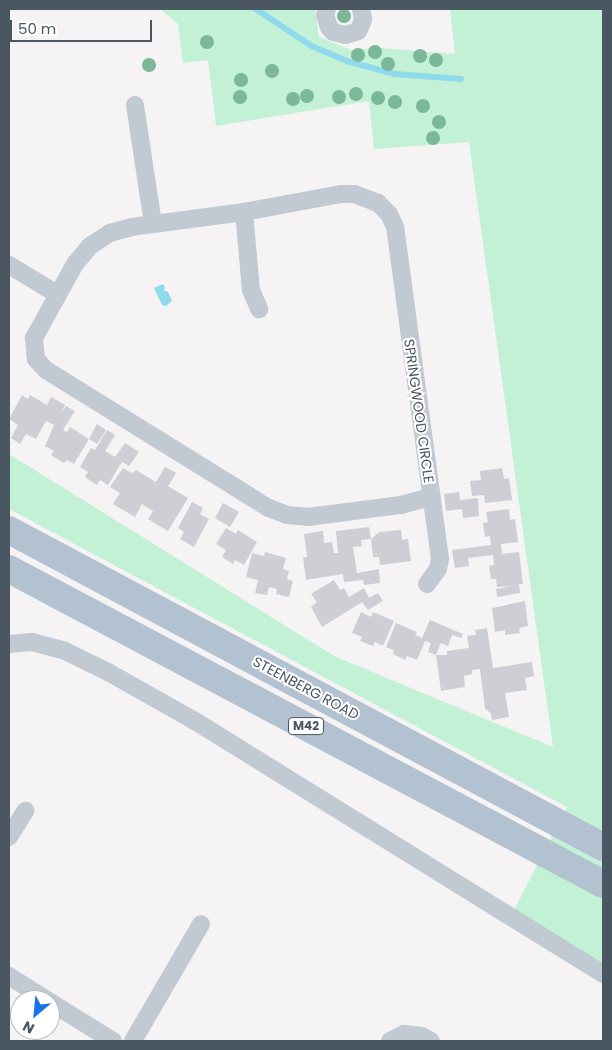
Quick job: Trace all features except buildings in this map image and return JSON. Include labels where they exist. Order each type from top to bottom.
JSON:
[{"type":"main road","name":"STEENBERG ROAD","points":[[9,530],[603,847]]},
{"type":"main road","name":"M42","points":[[9,569],[603,884]]},
{"type":"street","points":[[327,9],[325,15],[329,27],[333,32],[346,35],[358,30],[363,19],[362,9]]},
{"type":"street","points":[[135,105],[153,224]]},
{"type":"street","name":"SPRINGWOOD CIRCLE","points":[[355,194],[378,203],[390,214],[395,227],[431,497],[401,505],[308,517],[287,515],[269,508],[46,370],[36,359],[34,338],[57,294],[90,246],[110,233],[153,224],[244,212],[355,194]]},
{"type":"street","points":[[244,212],[251,290],[259,309]]},
{"type":"street","points":[[9,265],[57,294]]},
{"type":"street","points":[[427,584],[438,569],[440,559],[431,497]]},
{"type":"street","points":[[9,644],[32,642],[74,655],[195,721],[603,974]]},
{"type":"street","points":[[9,837],[24,811]]},
{"type":"street","points":[[133,1041],[201,924]]},
{"type":"street","points":[[9,976],[31,990]]},
{"type":"street","points":[[60,1008],[113,1041]]},
{"type":"street","points":[[390,1041],[404,1034],[426,1039]]},
{"type":"green space","points":[[160,9],[315,9],[319,37],[351,50],[379,48],[455,54],[450,9],[603,9],[603,974],[511,916],[567,807],[9,509],[9,454],[334,656],[553,747],[469,142],[374,149],[369,101],[216,126],[208,60],[183,63],[178,24]]},
{"type":"water","points":[[163,284],[164,290],[168,292],[172,301],[166,306],[162,305],[154,288]]},
{"type":"waterway","points":[[256,9],[312,46],[347,61],[395,74],[461,79]]}]
